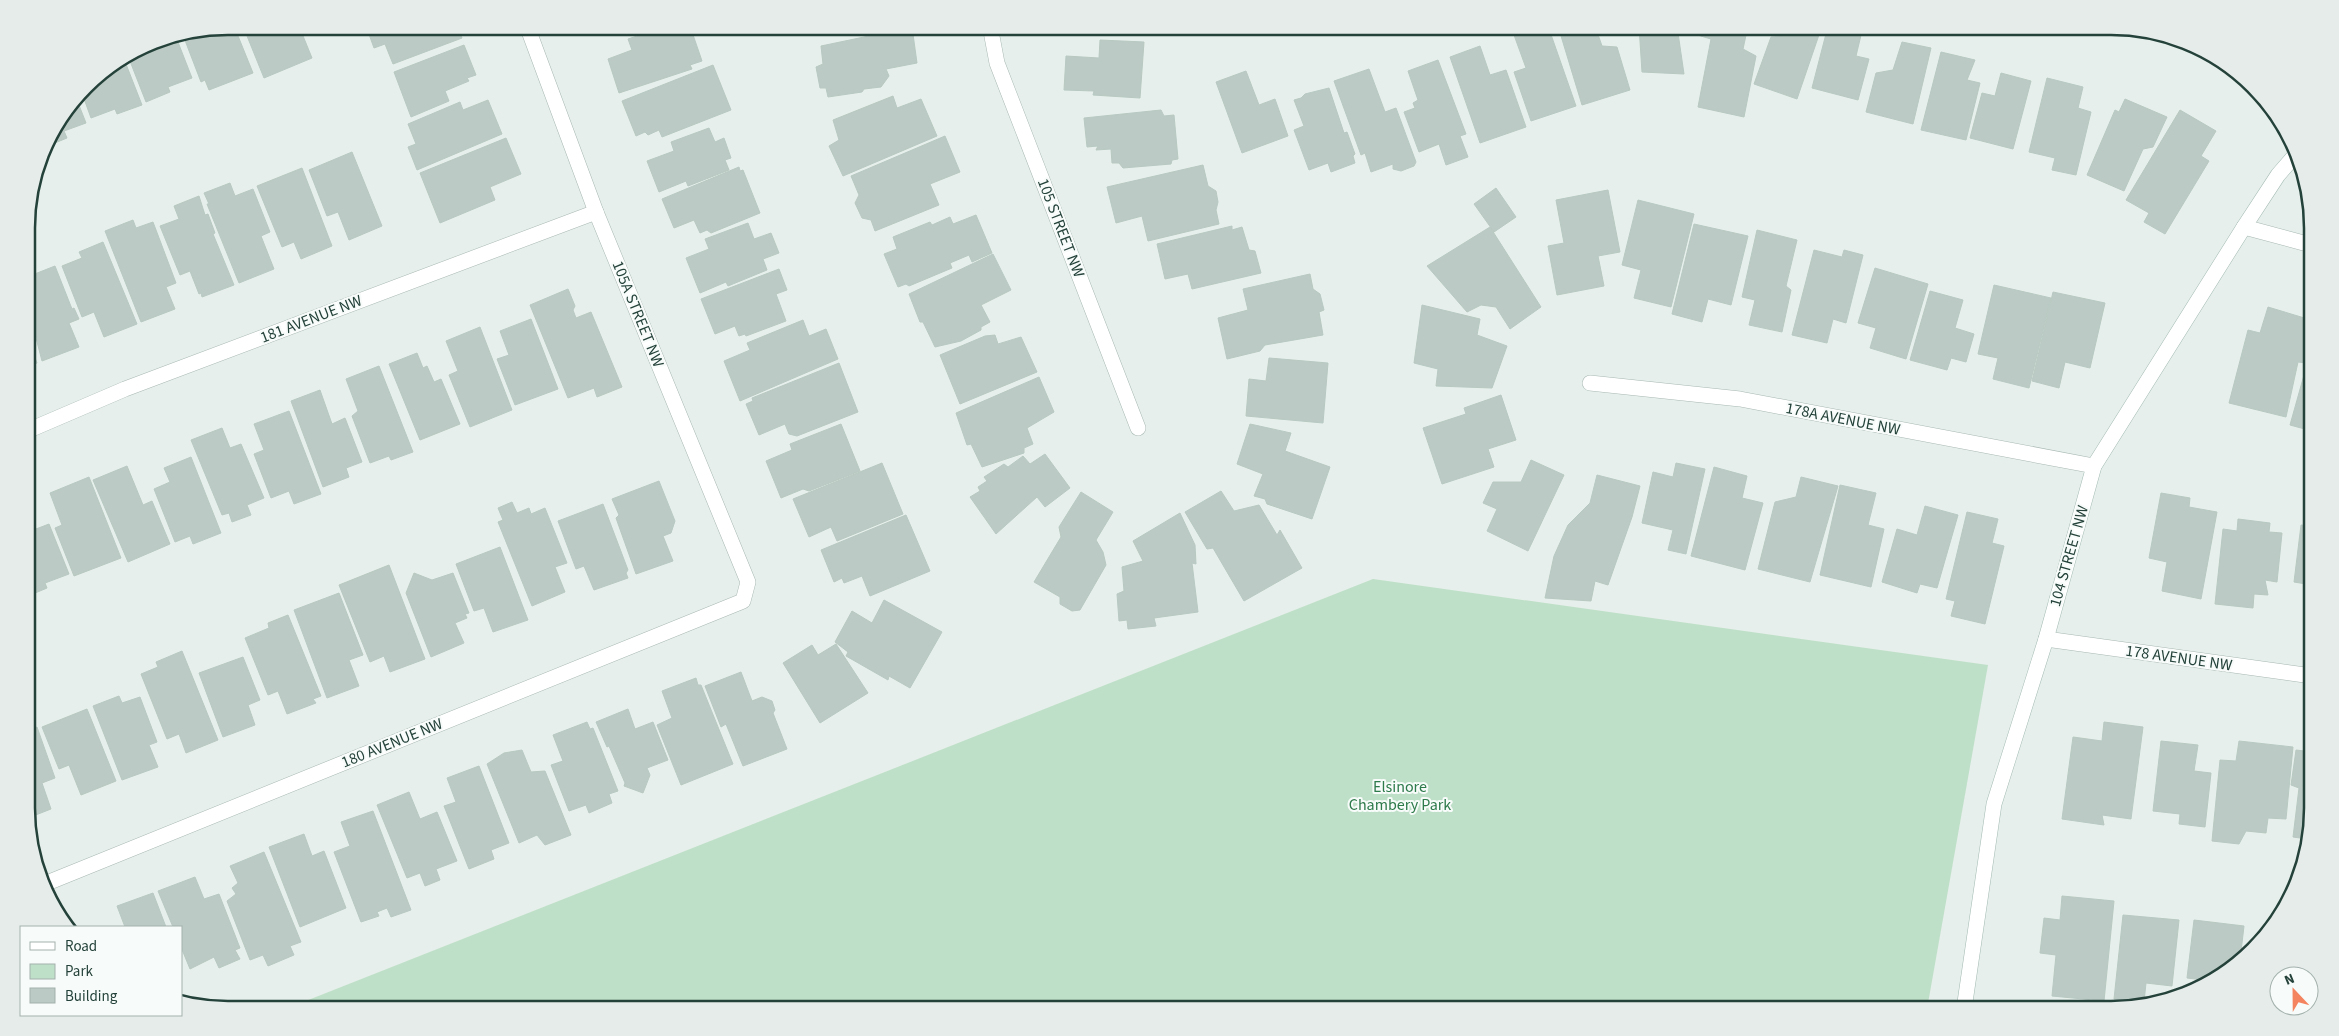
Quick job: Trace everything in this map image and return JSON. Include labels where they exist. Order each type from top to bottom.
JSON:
[{"type":"street","name":"105A STREET NW","points":[[530,35],[596,212],[722,524],[748,582],[743,601]]},
{"type":"street","name":"105 STREET NW","points":[[992,35],[997,63],[1138,428]]},
{"type":"street","name":"104 STREET NW","points":[[1965,1001],[1994,804],[2046,639],[2094,466],[2244,227],[2278,175],[2291,160]]},
{"type":"street","name":"181 AVENUE NW","points":[[35,427],[125,389],[596,212]]},
{"type":"street","points":[[2244,227],[2304,243]]},
{"type":"street","name":"178A AVENUE NW","points":[[1590,382],[1740,399],[2094,466]]},
{"type":"street","name":"180 AVENUE NW","points":[[50,882],[743,601]]},
{"type":"street","name":"178 AVENUE NW","points":[[2046,639],[2304,675]]},
{"type":"green space","name":"Elsinore Chambery Park","points":[[1373,579],[1988,665],[1928,1001],[306,1001]]},
{"type":"building","points":[[216,35],[238,35],[253,73],[209,90],[205,80],[201,82],[185,40]]},
{"type":"building","points":[[247,35],[303,35],[312,58],[264,78]]},
{"type":"building","points":[[369,35],[461,35],[462,38],[393,64],[385,44],[374,48]]},
{"type":"building","points":[[640,35],[693,35],[702,61],[690,65],[692,69],[619,93],[608,59],[632,50],[628,39]]},
{"type":"building","points":[[874,35],[913,35],[917,63],[886,69],[889,76],[881,87],[828,97],[826,88],[820,88],[816,67],[823,64],[821,46]]},
{"type":"building","points":[[1514,35],[1551,35],[1576,106],[1531,121],[1514,72],[1526,68]]},
{"type":"building","points":[[1561,35],[1598,35],[1602,46],[1617,47],[1630,90],[1582,105]]},
{"type":"building","points":[[1640,35],[1678,35],[1684,74],[1642,72]]},
{"type":"building","points":[[1697,35],[1746,35],[1743,49],[1756,56],[1744,117],[1698,107],[1711,39]]},
{"type":"building","points":[[1819,35],[1797,99],[1754,84],[1771,37]]},
{"type":"building","points":[[1826,35],[1861,35],[1856,56],[1869,59],[1858,100],[1812,88]]},
{"type":"building","points":[[1100,40],[1144,42],[1140,98],[1093,95],[1094,91],[1064,90],[1066,56],[1099,58]]},
{"type":"building","points":[[178,42],[192,78],[168,87],[170,92],[146,102],[130,62],[154,50]]},
{"type":"building","points":[[1902,42],[1931,48],[1913,124],[1866,112],[1876,73],[1893,70]]},
{"type":"building","points":[[464,45],[476,75],[467,78],[469,81],[445,91],[449,101],[411,117],[394,72]]},
{"type":"building","points":[[1480,46],[1490,75],[1506,70],[1526,127],[1480,143],[1450,57]]},
{"type":"building","points":[[1941,52],[1975,60],[1967,80],[1980,83],[1966,140],[1921,130]]},
{"type":"building","points":[[1438,60],[1466,134],[1460,136],[1468,157],[1446,165],[1439,144],[1419,152],[1404,112],[1415,108],[1413,103],[1418,100],[1408,71]]},
{"type":"building","points":[[126,65],[142,105],[117,114],[115,109],[91,118],[84,100],[101,83]]},
{"type":"building","points":[[713,65],[731,110],[662,137],[659,130],[648,135],[645,132],[636,136],[622,101]]},
{"type":"building","points":[[1369,69],[1385,112],[1396,108],[1416,162],[1414,166],[1401,171],[1393,169],[1393,164],[1371,172],[1365,153],[1361,155],[1334,81]]},
{"type":"building","points":[[1246,71],[1259,105],[1275,99],[1288,136],[1242,153],[1216,82]]},
{"type":"building","points":[[2001,73],[2031,81],[2013,149],[1970,138],[1982,93],[1995,96]]},
{"type":"building","points":[[2047,78],[2083,87],[2078,108],[2091,112],[2076,175],[2052,170],[2055,158],[2029,152]]},
{"type":"building","points":[[1329,88],[1344,133],[1347,132],[1355,154],[1353,156],[1355,163],[1331,172],[1328,163],[1309,170],[1294,130],[1304,126],[1294,100],[1301,98],[1305,94]]},
{"type":"building","points":[[893,96],[897,108],[921,99],[937,136],[843,176],[829,146],[839,140],[833,120]]},
{"type":"building","points":[[2125,99],[2167,117],[2153,147],[2143,149],[2124,191],[2087,175],[2115,110],[2119,112]]},
{"type":"building","points":[[488,100],[502,134],[417,170],[408,147],[416,144],[408,124],[460,102],[463,110]]},
{"type":"building","points":[[79,106],[86,123],[64,131],[67,138],[55,143]]},
{"type":"building","points":[[1161,110],[1164,116],[1174,115],[1178,159],[1172,160],[1171,164],[1123,168],[1119,163],[1112,163],[1111,149],[1096,150],[1098,146],[1087,147],[1084,118]]},
{"type":"building","points":[[2180,110],[2216,131],[2201,156],[2209,161],[2165,234],[2144,222],[2149,213],[2126,200]]},
{"type":"building","points":[[709,128],[715,142],[724,138],[731,158],[725,160],[729,170],[688,186],[686,181],[659,192],[647,161],[674,151],[671,142]]},
{"type":"building","points":[[945,136],[960,172],[930,184],[939,205],[875,231],[871,220],[862,218],[855,203],[859,195],[851,176]]},
{"type":"building","points":[[506,138],[521,174],[490,187],[495,200],[440,223],[420,173]]},
{"type":"building","points":[[352,152],[382,226],[349,240],[338,212],[327,216],[309,170]]},
{"type":"building","points":[[1203,165],[1208,186],[1216,191],[1218,202],[1216,210],[1219,224],[1148,241],[1142,216],[1116,223],[1107,187]]},
{"type":"building","points":[[739,167],[740,171],[743,170],[760,213],[711,233],[707,230],[700,233],[694,220],[674,228],[662,199]]},
{"type":"building","points":[[302,168],[332,246],[301,259],[294,242],[282,247],[257,186]]},
{"type":"building","points":[[230,183],[235,196],[253,189],[270,232],[261,236],[274,269],[239,283],[204,193]]},
{"type":"building","points":[[1496,188],[1516,217],[1494,232],[1474,204]]},
{"type":"building","points":[[1608,190],[1620,252],[1598,256],[1604,286],[1557,295],[1548,246],[1564,243],[1556,200]]},
{"type":"building","points":[[199,196],[205,215],[208,214],[215,233],[213,234],[234,285],[202,297],[190,271],[180,275],[160,226],[179,219],[174,206]]},
{"type":"building","points":[[1638,200],[1694,214],[1671,307],[1634,298],[1641,270],[1622,265]]},
{"type":"building","points":[[976,215],[992,253],[972,262],[969,255],[950,263],[952,268],[909,286],[906,284],[898,287],[884,254],[897,249],[893,237],[930,222],[932,225],[950,217],[953,224]]},
{"type":"building","points":[[133,220],[136,228],[153,222],[176,283],[166,287],[175,309],[141,322],[105,231]]},
{"type":"building","points":[[748,223],[754,239],[771,233],[779,253],[763,259],[767,270],[728,286],[726,282],[700,293],[686,258],[709,249],[705,239]]},
{"type":"building","points":[[1694,224],[1748,236],[1731,305],[1708,299],[1702,322],[1672,314]]},
{"type":"building","points":[[1232,226],[1232,230],[1242,227],[1249,250],[1255,251],[1261,273],[1192,289],[1188,274],[1165,279],[1157,244]]},
{"type":"building","points":[[1490,227],[1541,307],[1510,329],[1496,307],[1481,305],[1467,312],[1427,266]]},
{"type":"building","points":[[1757,230],[1797,240],[1786,286],[1791,290],[1782,332],[1749,325],[1755,300],[1742,297]]},
{"type":"building","points":[[103,242],[137,324],[104,337],[94,312],[82,317],[62,266],[82,258],[79,252]]},
{"type":"building","points":[[1814,250],[1842,257],[1844,250],[1863,255],[1846,323],[1833,319],[1827,343],[1792,335]]},
{"type":"building","points":[[993,254],[1011,290],[981,305],[990,322],[981,327],[981,330],[961,341],[935,347],[923,322],[920,322],[909,294]]},
{"type":"building","points":[[55,266],[72,309],[74,308],[79,319],[69,323],[79,347],[42,361],[35,334],[35,274]]},
{"type":"building","points":[[1875,268],[1928,284],[1906,359],[1870,348],[1876,328],[1858,323]]},
{"type":"building","points":[[779,269],[787,290],[776,294],[786,321],[746,336],[745,334],[739,336],[735,326],[715,334],[701,299]]},
{"type":"building","points":[[1310,274],[1313,289],[1320,294],[1324,310],[1319,312],[1323,335],[1265,345],[1260,351],[1227,359],[1218,318],[1248,310],[1243,289]]},
{"type":"building","points":[[1994,285],[2051,298],[2029,388],[1993,379],[1998,358],[1978,354]]},
{"type":"building","points":[[568,289],[575,306],[573,310],[576,318],[591,312],[622,387],[597,397],[594,388],[568,398],[530,305]]},
{"type":"building","points":[[1930,291],[1963,300],[1955,328],[1974,334],[1966,362],[1951,358],[1947,370],[1910,360]]},
{"type":"building","points":[[2053,292],[2105,303],[2090,368],[2065,362],[2059,388],[2032,381]]},
{"type":"building","points":[[1422,305],[1480,319],[1477,335],[1507,346],[1492,388],[1436,386],[1438,369],[1414,363]]},
{"type":"building","points":[[2268,307],[2304,318],[2304,363],[2298,362],[2286,417],[2229,403],[2248,330],[2260,333]]},
{"type":"building","points":[[531,319],[558,389],[515,405],[497,359],[509,355],[500,331]]},
{"type":"building","points":[[803,320],[809,336],[826,329],[838,359],[740,401],[724,361],[750,350],[747,343]]},
{"type":"building","points":[[480,327],[512,410],[470,427],[449,375],[458,371],[446,341]]},
{"type":"building","points":[[995,335],[998,344],[1021,337],[1037,372],[960,404],[940,355],[985,336]]},
{"type":"building","points":[[417,353],[423,368],[427,366],[434,382],[441,379],[460,424],[420,440],[389,364]]},
{"type":"building","points":[[1269,358],[1328,363],[1323,423],[1246,416],[1249,379],[1266,381]]},
{"type":"building","points":[[839,363],[858,412],[797,436],[789,434],[785,424],[759,435],[746,404],[753,401],[752,398]]},
{"type":"building","points":[[379,366],[413,452],[391,460],[389,456],[370,463],[352,416],[358,411],[346,379]]},
{"type":"building","points":[[2304,375],[2304,429],[2290,425]]},
{"type":"building","points":[[1039,377],[1054,412],[1027,428],[1033,444],[1024,448],[1024,453],[982,467],[971,444],[967,445],[956,413]]},
{"type":"building","points":[[320,390],[332,424],[345,418],[362,462],[346,468],[349,477],[323,487],[291,401]]},
{"type":"building","points":[[1501,395],[1516,440],[1488,449],[1494,467],[1442,484],[1423,428],[1466,414],[1464,408]]},
{"type":"building","points":[[289,411],[321,494],[294,504],[289,491],[271,498],[254,454],[264,450],[254,424]]},
{"type":"building","points":[[841,424],[860,471],[809,491],[803,489],[781,498],[766,461],[792,450],[790,444]]},
{"type":"building","points":[[1250,424],[1291,433],[1285,451],[1330,467],[1312,519],[1267,504],[1265,499],[1254,496],[1263,474],[1237,464]]},
{"type":"building","points":[[222,428],[230,448],[241,444],[264,498],[247,505],[251,515],[232,522],[229,513],[222,515],[191,440]]},
{"type":"building","points":[[1045,454],[1070,488],[1045,507],[1037,497],[996,534],[970,497],[980,491],[978,487],[987,481],[984,477],[1004,464],[1008,467],[1023,456],[1030,464]]},
{"type":"building","points":[[191,457],[221,533],[193,544],[190,536],[175,542],[154,489],[170,482],[164,468]]},
{"type":"building","points":[[1531,460],[1564,475],[1528,551],[1487,531],[1497,509],[1483,503],[1493,482],[1521,482]]},
{"type":"building","points":[[882,463],[903,514],[837,541],[831,527],[809,537],[793,499]]},
{"type":"building","points":[[1676,463],[1705,469],[1686,554],[1668,550],[1673,530],[1642,523],[1653,472],[1673,477]]},
{"type":"building","points":[[127,466],[143,505],[152,501],[170,544],[128,562],[93,480]]},
{"type":"building","points":[[1714,467],[1747,476],[1742,498],[1763,503],[1745,570],[1691,556]]},
{"type":"building","points":[[1597,475],[1640,486],[1632,517],[1608,585],[1595,581],[1591,601],[1545,598],[1554,556],[1568,525],[1590,503]]},
{"type":"building","points":[[89,477],[121,558],[74,576],[55,528],[62,525],[50,493]]},
{"type":"building","points":[[1801,477],[1838,486],[1810,582],[1758,569],[1775,502],[1796,497]]},
{"type":"building","points":[[659,481],[675,521],[671,533],[663,536],[673,561],[636,574],[616,518],[619,515],[612,499]]},
{"type":"building","points":[[1840,485],[1876,493],[1868,525],[1884,529],[1871,587],[1820,575]]},
{"type":"building","points":[[1221,491],[1234,511],[1259,505],[1277,535],[1280,530],[1302,568],[1244,601],[1213,548],[1207,549],[1185,512]]},
{"type":"building","points":[[1081,492],[1113,512],[1096,540],[1103,552],[1106,565],[1080,610],[1072,611],[1060,604],[1060,597],[1034,582],[1061,537],[1059,527]]},
{"type":"building","points":[[2161,493],[2190,498],[2189,507],[2217,512],[2201,599],[2162,591],[2167,562],[2149,558]]},
{"type":"building","points":[[512,502],[517,513],[529,508],[531,514],[545,508],[567,563],[555,567],[565,592],[532,606],[498,522],[503,520],[498,508]]},
{"type":"building","points":[[603,504],[628,570],[626,573],[628,578],[594,590],[584,566],[576,569],[558,521]]},
{"type":"building","points":[[1925,506],[1958,515],[1937,588],[1920,584],[1917,593],[1882,582],[1897,529],[1917,535]]},
{"type":"building","points":[[1967,512],[1998,519],[1992,543],[2004,546],[1985,624],[1951,616],[1955,601],[1946,599]]},
{"type":"building","points":[[1180,513],[1195,545],[1196,564],[1192,563],[1198,612],[1154,618],[1156,626],[1128,629],[1127,620],[1119,621],[1117,594],[1124,591],[1122,567],[1143,561],[1133,541]]},
{"type":"building","points":[[906,515],[930,571],[870,596],[862,576],[844,583],[842,578],[834,582],[821,550]]},
{"type":"building","points":[[2238,519],[2270,523],[2269,532],[2282,533],[2277,582],[2265,580],[2268,595],[2254,594],[2253,608],[2215,604],[2223,529],[2237,531]]},
{"type":"building","points":[[49,524],[69,574],[45,583],[47,588],[35,593],[35,527],[36,529]]},
{"type":"building","points":[[2301,525],[2304,525],[2304,584],[2294,582]]},
{"type":"building","points":[[500,547],[528,620],[493,632],[484,608],[474,611],[456,564]]},
{"type":"building","points":[[389,565],[425,659],[390,672],[384,656],[370,662],[339,585]]},
{"type":"building","points":[[414,573],[432,580],[453,573],[469,613],[465,614],[467,618],[455,623],[464,643],[431,657],[406,593]]},
{"type":"building","points":[[339,593],[363,655],[349,660],[359,686],[327,698],[294,610]]},
{"type":"building","points":[[884,600],[942,632],[910,688],[889,676],[888,680],[846,656],[848,652],[835,642],[852,611],[872,623]]},
{"type":"building","points":[[288,615],[321,696],[313,699],[316,703],[287,714],[278,691],[268,695],[245,638],[269,628],[268,623]]},
{"type":"building","points":[[836,644],[868,693],[820,723],[783,663],[812,645],[818,655]]},
{"type":"building","points":[[182,651],[218,740],[186,753],[179,734],[167,739],[141,674],[158,667],[156,662]]},
{"type":"building","points":[[243,657],[260,700],[248,705],[255,725],[223,737],[199,673]]},
{"type":"building","points":[[741,672],[752,701],[762,697],[772,701],[775,710],[773,713],[787,749],[743,766],[726,724],[721,727],[705,686]]},
{"type":"building","points":[[696,678],[698,685],[701,685],[733,764],[681,785],[657,725],[672,718],[662,691]]},
{"type":"building","points":[[119,696],[122,703],[140,697],[157,742],[149,745],[158,767],[122,780],[93,706]]},
{"type":"building","points":[[87,709],[116,781],[81,795],[69,765],[59,769],[42,727]]},
{"type":"building","points":[[628,709],[635,729],[653,722],[668,760],[647,768],[650,775],[643,793],[624,786],[625,783],[609,746],[607,747],[596,722]]},
{"type":"building","points":[[587,722],[590,729],[593,728],[618,791],[609,794],[612,803],[589,813],[586,805],[569,811],[551,765],[563,761],[553,735]]},
{"type":"building","points":[[2104,722],[2143,727],[2131,819],[2102,815],[2104,825],[2062,819],[2073,737],[2102,741]]},
{"type":"building","points":[[37,727],[55,778],[42,783],[51,809],[35,815],[35,808],[35,728]]},
{"type":"building","points":[[2161,741],[2198,745],[2194,771],[2211,773],[2205,827],[2179,824],[2180,814],[2153,811]]},
{"type":"building","points":[[2239,741],[2293,747],[2286,819],[2268,818],[2266,833],[2246,831],[2239,844],[2212,841],[2220,760],[2236,761]]},
{"type":"building","points":[[522,750],[531,772],[545,771],[571,835],[545,845],[537,835],[519,843],[487,764],[504,753]]},
{"type":"building","points":[[2296,750],[2304,751],[2304,820],[2301,838],[2293,837],[2299,788],[2291,785]]},
{"type":"building","points":[[479,766],[509,843],[491,850],[494,859],[469,869],[444,806],[456,802],[447,778]]},
{"type":"building","points":[[409,792],[420,819],[437,812],[457,861],[436,869],[440,880],[425,886],[420,873],[407,878],[377,805]]},
{"type":"building","points":[[373,811],[411,910],[391,917],[387,908],[377,912],[379,916],[361,922],[334,852],[350,846],[341,822]]},
{"type":"building","points":[[304,834],[312,856],[324,851],[346,908],[300,927],[269,847]]},
{"type":"building","points":[[264,852],[301,942],[290,946],[294,955],[268,966],[263,955],[250,960],[227,901],[236,894],[232,888],[238,883],[230,866]]},
{"type":"building","points":[[195,877],[204,899],[219,894],[240,948],[235,950],[240,959],[219,968],[214,957],[190,969],[182,949],[182,926],[173,926],[158,891]]},
{"type":"building","points":[[153,893],[166,926],[125,926],[117,906]]},
{"type":"building","points":[[2062,896],[2114,901],[2104,1001],[2052,996],[2056,955],[2040,953],[2044,918],[2060,920]]},
{"type":"building","points":[[2123,915],[2179,920],[2172,986],[2146,983],[2144,998],[2127,1000],[2114,999]]},
{"type":"building","points":[[2194,920],[2244,926],[2241,950],[2238,953],[2199,979],[2187,978]]}]
